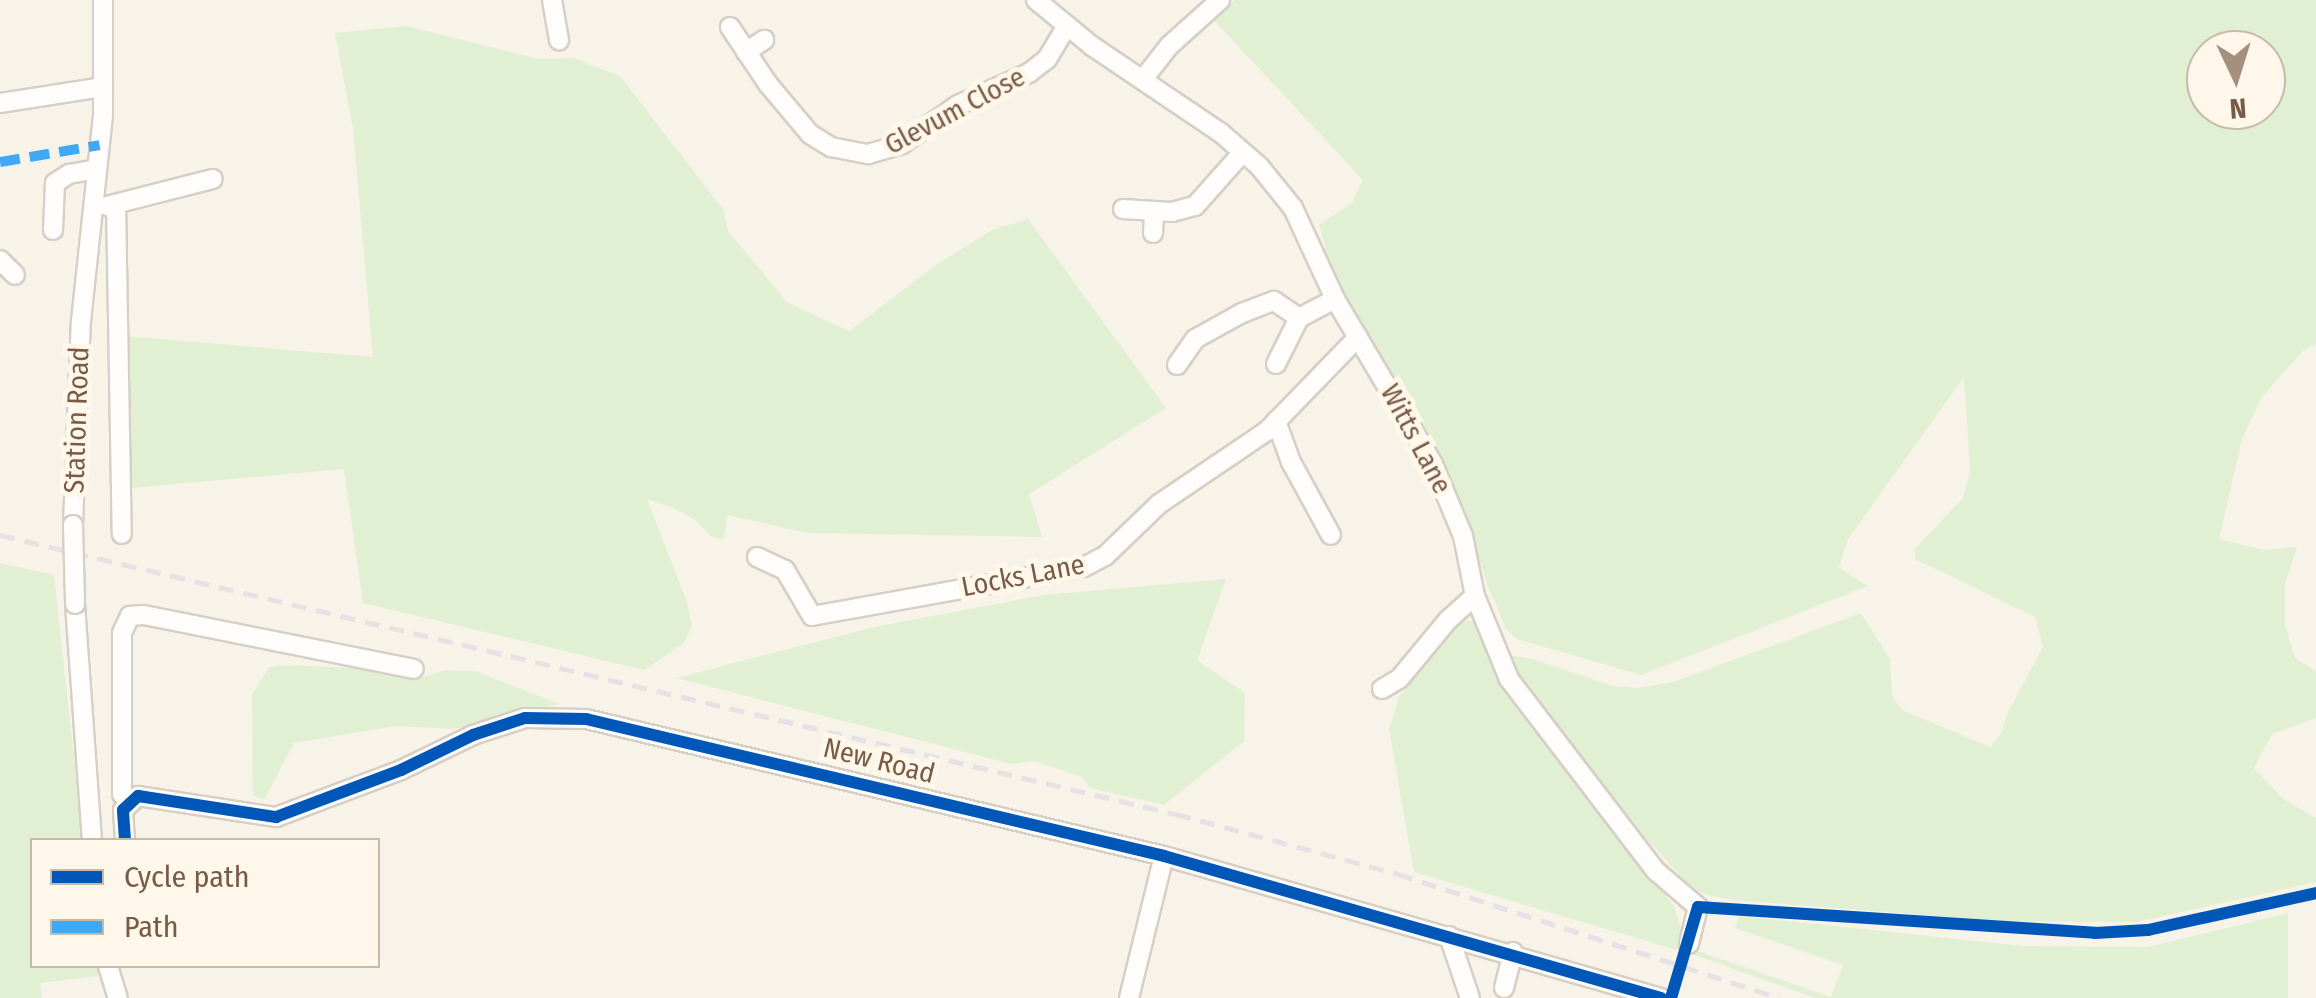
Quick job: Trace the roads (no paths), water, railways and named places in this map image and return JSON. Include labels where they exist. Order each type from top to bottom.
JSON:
[{"type":"street","name":"Station Road","points":[[92,838],[75,604],[74,526],[76,388],[104,87],[103,0]]},
{"type":"street","points":[[552,0],[560,40]]},
{"type":"street","name":"Witts Lane","points":[[1036,0],[1244,152],[1294,208],[1335,299],[1434,464],[1463,536],[1475,596],[1509,678],[1526,706],[1656,870],[1698,907],[1690,944]]},
{"type":"street","points":[[1144,78],[1170,46],[1220,0]]},
{"type":"street","name":"Glevum Close","points":[[730,27],[810,134],[831,147],[868,154],[902,144],[958,105],[1040,66],[1067,26]]},
{"type":"street","points":[[746,52],[764,40]]},
{"type":"street","points":[[0,103],[104,87]]},
{"type":"street","points":[[1123,209],[1154,211],[1195,206],[1244,152]]},
{"type":"street","points":[[53,230],[56,183],[70,174],[97,168]]},
{"type":"street","points":[[93,210],[213,179]]},
{"type":"street","points":[[116,204],[122,534]]},
{"type":"street","points":[[1153,233],[1154,211]]},
{"type":"street","points":[[0,260],[16,275]]},
{"type":"street","points":[[1276,364],[1299,318],[1335,299]]},
{"type":"street","points":[[1177,365],[1195,339],[1269,302],[1299,318]]},
{"type":"street","name":"Locks Lane","points":[[756,557],[774,561],[791,576],[805,611],[812,616],[1065,572],[1105,556],[1159,504],[1276,421],[1358,337]]},
{"type":"street","points":[[1276,421],[1291,462],[1331,535]]},
{"type":"street","points":[[1382,689],[1400,678],[1448,620],[1475,596]]},
{"type":"street","points":[[124,838],[124,810],[129,801],[122,794],[122,632],[130,616],[144,615],[414,669]]},
{"type":"street","name":"New Road","points":[[129,801],[142,796],[248,815],[285,815],[401,770],[472,735],[525,718],[556,716],[724,749],[1164,856],[1513,952],[1661,998]]},
{"type":"street","points":[[1128,998],[1164,856]]},
{"type":"street","points":[[1450,936],[1470,998]]},
{"type":"street","points":[[1504,988],[1513,952]]},
{"type":"street","points":[[114,969],[118,998]]},
{"type":"railway","points":[[0,535],[1176,814],[1398,874],[1779,998]]}]
